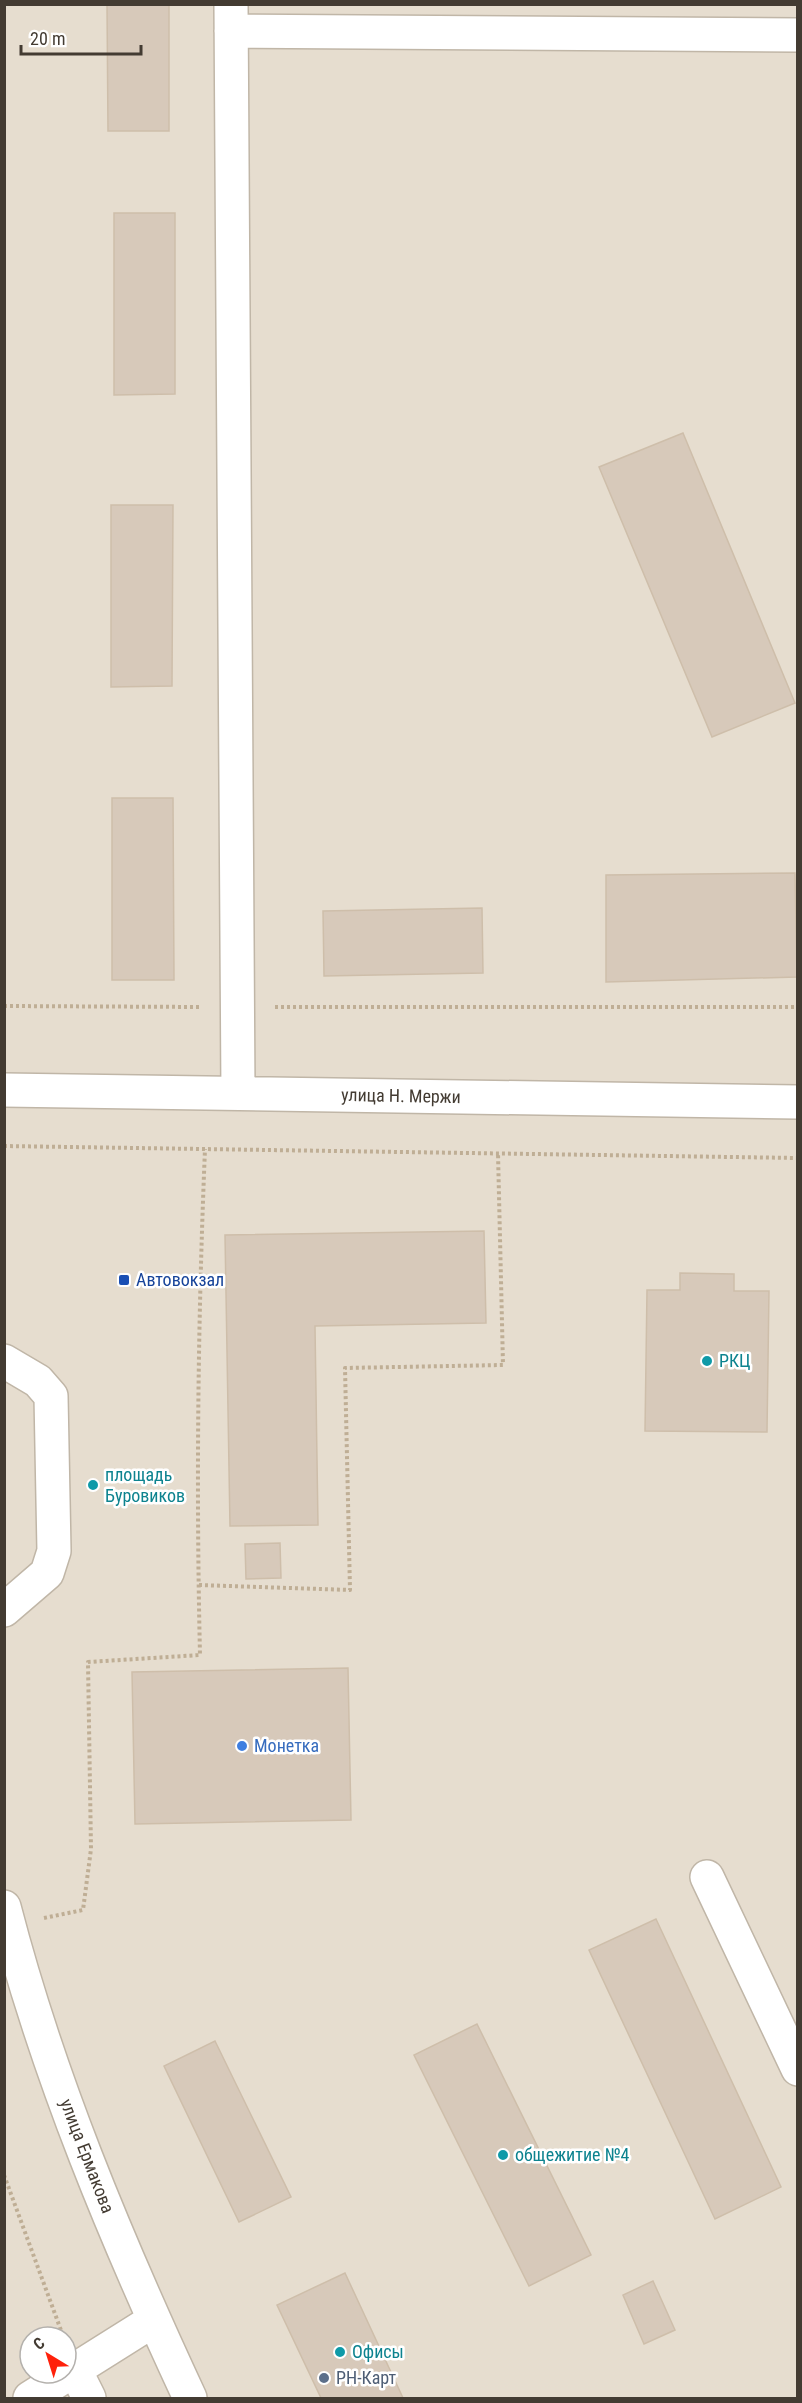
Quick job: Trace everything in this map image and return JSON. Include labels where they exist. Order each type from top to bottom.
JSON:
[{"type":"street","points":[[238,1093],[231,18],[798,35]]},
{"type":"street","name":"улица Н. Мержи","points":[[4,1090],[798,1102]]},
{"type":"street","points":[[4,1610],[47,1573],[54,1551],[51,1396],[38,1381],[7,1362]]},
{"type":"street","points":[[707,1877],[798,2069]]},
{"type":"street","name":"улица Ермакова","points":[[7,1915],[15,1990],[55,2076],[94,2178],[190,2398]]},
{"type":"street","points":[[30,2398],[82,2384],[154,2319]]},
{"type":"path","points":[[4,1006],[798,1007]]},
{"type":"path","points":[[4,1146],[798,1158]]},
{"type":"path","points":[[7,1915],[84,1910],[91,1849],[88,1662],[200,1655],[197,1512],[198,1309],[205,1149]]},
{"type":"path","points":[[199,1585],[351,1590],[345,1368],[503,1365],[498,1153]]},
{"type":"path","points":[[4,2175],[59,2325]]},
{"type":"shaded area","points":[[5,5],[797,5],[797,2398],[5,2398]]},
{"type":"building","points":[[107,4],[169,4],[169,131],[108,131]]},
{"type":"building","points":[[114,213],[175,213],[175,394],[114,395]]},
{"type":"building","points":[[683,433],[795,703],[712,737],[599,467]]},
{"type":"building","points":[[111,505],[173,505],[172,686],[111,687]]},
{"type":"building","points":[[112,798],[173,798],[174,980],[112,980]]},
{"type":"building","points":[[795,873],[797,977],[606,982],[606,875]]},
{"type":"building","points":[[482,908],[483,973],[324,976],[323,911]]},
{"type":"building","points":[[484,1231],[486,1323],[315,1326],[318,1525],[230,1526],[225,1235]]},
{"type":"building","name":"РКЦ","points":[[680,1273],[734,1274],[734,1291],[769,1291],[767,1432],[645,1431],[647,1290],[680,1290]]},
{"type":"building","points":[[280,1543],[281,1578],[246,1579],[245,1544]]},
{"type":"building","name":"Монетка","points":[[348,1668],[351,1820],[135,1824],[132,1672]]},
{"type":"building","points":[[656,1919],[781,2187],[715,2219],[589,1950]]},
{"type":"building","name":"общежитие №4","points":[[477,2024],[591,2255],[529,2286],[414,2055]]},
{"type":"building","points":[[215,2041],[291,2197],[239,2222],[164,2066]]},
{"type":"building","name":"Офисы","points":[[345,2273],[403,2398],[321,2398],[277,2305]]},
{"type":"building","points":[[653,2281],[675,2330],[644,2344],[623,2295]]},
{"type":"place","name":"Автовокзал","points":[[124,1280]]},
{"type":"place","name":"РКЦ","points":[[707,1361]]},
{"type":"place","name":"площадь Буровиков","points":[[93,1485]]},
{"type":"place","name":"Монетка","points":[[242,1746]]},
{"type":"place","name":"общежитие №4","points":[[503,2155]]},
{"type":"place","name":"Офисы","points":[[340,2352]]},
{"type":"place","name":"РН-Карт","points":[[324,2378]]}]
